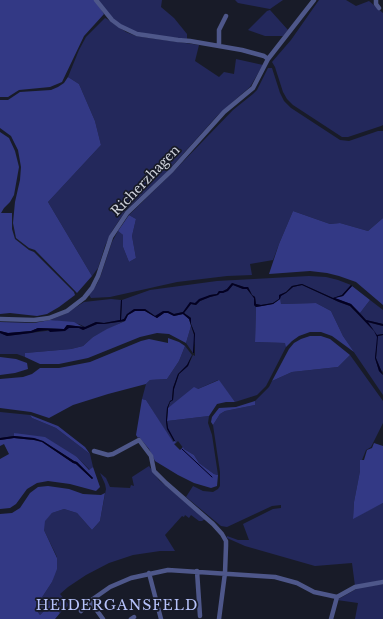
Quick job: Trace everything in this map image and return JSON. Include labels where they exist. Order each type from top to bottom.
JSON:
[{"type":"street","points":[[96,0],[112,20],[127,30],[146,36],[190,40],[199,43],[242,50],[264,56],[268,59]]},
{"type":"street","name":"Richerzhagen","points":[[0,319],[34,320],[49,318],[67,311],[80,302],[95,283],[109,241],[127,213],[167,176],[224,112],[253,88],[268,59],[314,0]]},
{"type":"street","points":[[376,0],[376,4],[379,8]]},
{"type":"street","points":[[219,46],[220,30],[226,16]]},
{"type":"street","points":[[94,451],[108,455],[113,454],[140,440],[151,456],[154,471],[213,524],[224,537],[226,546],[225,573],[219,619]]},
{"type":"street","points":[[81,611],[90,601],[110,587],[131,578],[168,570],[275,577],[297,583],[314,592],[337,597],[356,587],[383,582]]},
{"type":"street","points":[[197,571],[200,616]]},
{"type":"street","points":[[149,573],[161,619]]},
{"type":"street","points":[[331,619],[337,597]]},
{"type":"street","points":[[90,601],[104,619]]},
{"type":"shaded area","points":[[0,0],[95,0],[104,14],[84,36],[62,82],[50,87],[19,90],[8,97],[0,97]]},
{"type":"shaded area","points":[[98,0],[162,0],[161,7],[174,18],[187,34],[187,39],[151,35],[129,30],[115,21]]},
{"type":"shaded area","points":[[235,0],[283,0],[270,9],[238,3]]},
{"type":"shaded area","points":[[319,0],[346,0],[356,6],[369,1],[383,13],[383,125],[348,137],[342,137],[293,105],[283,92],[272,62],[291,40]]},
{"type":"shaded area","points":[[270,10],[288,30],[283,36],[265,36],[248,30],[267,11]]},
{"type":"shaded area","points":[[105,18],[126,32],[136,36],[199,45],[195,61],[219,77],[224,72],[234,74],[236,59],[263,65],[250,87],[217,116],[166,173],[126,210],[112,231],[105,246],[98,268],[92,276],[48,202],[101,145],[95,121],[79,84],[68,77],[86,37]]},
{"type":"shaded area","points":[[268,68],[272,68],[280,93],[284,101],[291,108],[340,140],[349,141],[378,131],[383,131],[383,218],[368,231],[340,223],[330,224],[293,211],[273,260],[250,264],[252,275],[227,276],[177,282],[110,297],[91,298],[89,295],[97,284],[112,242],[118,231],[123,235],[123,247],[129,262],[136,258],[132,236],[136,219],[129,215],[233,110],[257,90]]},
{"type":"shaded area","points":[[68,77],[79,84],[95,121],[101,145],[48,202],[92,276],[77,293],[35,250],[29,248],[16,238],[13,223],[21,167],[18,150],[11,136],[0,128],[0,100],[8,100],[20,92],[51,90],[64,83]]},
{"type":"shaded area","points":[[0,132],[9,138],[15,151],[19,167],[14,195],[1,213],[12,213],[12,229],[15,239],[34,252],[74,292],[75,295],[47,314],[37,316],[10,313],[0,314]]},
{"type":"shaded area","points":[[293,211],[330,224],[340,223],[368,231],[383,218],[383,305],[356,282],[339,276],[310,271],[269,274],[279,244]]},
{"type":"shaded area","points":[[129,215],[136,219],[132,236],[136,258],[129,262],[123,247],[123,235],[118,231]]},
{"type":"shaded area","points":[[309,276],[326,277],[351,285],[342,295],[333,298],[302,284],[292,286],[280,295],[279,299],[273,303],[261,305],[256,304],[255,297],[252,295],[248,287],[232,283],[227,289],[219,291],[217,294],[210,295],[195,303],[190,303],[183,312],[174,314],[168,311],[155,316],[145,309],[127,314],[124,319],[121,320],[122,300],[150,290],[217,281]]},
{"type":"shaded area","points":[[233,285],[247,289],[254,298],[254,305],[256,307],[255,342],[286,343],[286,347],[266,386],[257,395],[235,402],[218,380],[198,389],[168,408],[170,402],[173,400],[174,389],[179,374],[188,366],[193,355],[195,356],[195,334],[191,324],[191,318],[184,313],[191,304],[196,305],[200,301],[218,295],[219,293],[223,293]]},
{"type":"shaded area","points":[[302,285],[350,306],[374,331],[378,337],[375,358],[379,371],[383,375],[383,395],[343,336],[331,311],[316,303],[281,304],[280,296],[293,287]]},
{"type":"shaded area","points":[[352,286],[370,300],[360,313],[351,304],[334,298],[343,296]]},
{"type":"shaded area","points":[[280,296],[281,304],[316,303],[331,311],[343,336],[354,352],[332,336],[321,332],[310,332],[299,336],[286,347],[285,343],[255,342],[256,307],[273,304],[280,299]]},
{"type":"shaded area","points":[[111,299],[121,300],[120,320],[104,323],[96,322],[85,327],[79,324],[50,320],[65,314],[84,302]]},
{"type":"shaded area","points":[[370,300],[383,310],[383,324],[366,320],[360,313]]},
{"type":"shaded area","points":[[135,311],[145,311],[157,318],[164,313],[174,316],[183,314],[189,319],[191,326],[186,343],[169,334],[157,333],[140,337],[88,358],[59,364],[40,364],[25,357],[25,353],[71,349],[83,346],[93,337],[125,321],[128,315]]},
{"type":"shaded area","points":[[50,320],[74,322],[83,327],[67,325],[64,329],[38,328],[31,331],[8,333],[0,331],[0,322],[34,323]]},
{"type":"shaded area","points":[[124,321],[93,337],[83,346],[71,349],[25,353],[25,357],[17,354],[0,354],[0,333],[7,336],[69,328],[79,328],[83,330],[97,324]]},
{"type":"shaded area","points":[[367,322],[383,326],[383,334],[377,335]]},
{"type":"shaded area","points":[[191,326],[195,338],[193,353],[186,343]]},
{"type":"shaded area","points":[[383,335],[383,372],[376,358],[378,336]]},
{"type":"shaded area","points":[[310,336],[321,336],[330,339],[350,355],[338,367],[292,372],[272,381],[289,349],[294,343]]},
{"type":"shaded area","points":[[168,338],[185,346],[179,361],[167,379],[150,380],[146,384],[73,405],[49,418],[31,412],[0,408],[0,379],[23,377],[32,374],[40,368],[59,368],[90,362],[149,339],[168,343]]},
{"type":"shaded area","points":[[185,346],[192,355],[187,365],[178,374],[173,388],[172,400],[167,408],[167,429],[174,442],[173,443],[146,400],[142,399],[146,384],[150,380],[167,379],[179,361]]},
{"type":"shaded area","points":[[350,355],[383,401],[383,423],[371,447],[366,450],[362,460],[360,460],[360,471],[354,502],[353,518],[383,503],[383,580],[355,586],[352,563],[315,566],[245,546],[227,538],[227,536],[238,540],[249,540],[243,524],[273,509],[281,508],[281,505],[272,506],[227,527],[221,526],[186,497],[193,486],[203,491],[213,492],[220,486],[220,472],[213,425],[220,414],[225,411],[255,405],[255,401],[269,387],[272,381],[292,372],[338,367]]},
{"type":"shaded area","points":[[0,357],[16,359],[27,363],[28,369],[0,375]]},
{"type":"shaded area","points":[[219,380],[235,402],[217,404],[209,416],[167,421],[168,408],[194,387],[198,389]]},
{"type":"shaded area","points":[[142,399],[146,400],[173,442],[175,441],[176,443],[174,444],[180,450],[183,447],[194,455],[199,463],[214,474],[218,475],[217,486],[211,488],[194,483],[155,461],[149,449],[136,435]]},
{"type":"shaded area","points":[[255,401],[255,405],[225,411],[220,414],[213,425],[211,422],[212,417],[219,408],[236,407]]},
{"type":"shaded area","points":[[0,412],[30,415],[32,418],[56,428],[90,454],[93,467],[90,470],[77,457],[14,433],[14,436],[0,438]]},
{"type":"shaded area","points":[[30,415],[58,426],[85,447],[90,454],[56,428],[32,418]]},
{"type":"shaded area","points":[[209,416],[208,423],[212,435],[218,475],[214,474],[199,463],[194,455],[184,449],[178,441],[176,443],[168,429],[167,421]]},
{"type":"shaded area","points":[[14,433],[45,437],[77,457],[89,470],[93,467],[100,487],[96,491],[70,484],[48,481],[37,483],[27,489],[16,504],[10,508],[0,509],[0,459],[9,454],[4,444],[0,446],[0,440],[14,438],[42,442],[76,464],[92,479],[93,478],[77,462],[43,441],[34,438],[14,436]]},
{"type":"shaded area","points":[[374,443],[383,446],[383,503],[353,519],[354,502],[360,471],[360,460],[364,460],[367,450],[372,448]]},
{"type":"shaded area","points":[[149,466],[159,480],[205,519],[199,521],[191,515],[189,518],[185,515],[184,517],[182,516],[165,535],[175,551],[160,551],[133,555],[109,563],[86,575],[60,594],[69,605],[60,613],[51,604],[40,615],[35,608],[52,582],[57,557],[44,530],[44,521],[52,513],[64,509],[77,513],[92,530],[100,521],[106,489],[100,473],[106,478],[110,487],[130,488],[131,485],[134,486],[132,477]]},
{"type":"shaded area","points":[[48,486],[69,489],[83,494],[101,495],[105,493],[100,521],[92,530],[77,513],[64,509],[52,513],[45,521],[44,530],[57,558],[57,569],[52,582],[35,608],[40,615],[51,604],[60,613],[55,619],[0,619],[0,514],[12,513],[20,508],[30,493],[38,487]]},
{"type":"shaded area","points":[[383,584],[383,619],[355,619],[358,603],[337,600],[358,588]]},
{"type":"water","points":[[232,283],[248,287],[252,295],[255,297],[256,304],[261,305],[273,303],[279,299],[279,295],[286,292],[292,286],[302,284],[333,298],[342,295],[351,285],[352,286],[343,296],[335,298],[351,304],[366,320],[383,324],[383,326],[368,322],[377,335],[383,334],[378,336],[376,358],[383,375],[379,371],[375,358],[377,337],[374,331],[350,306],[302,285],[293,287],[281,296],[280,299],[273,304],[262,306],[256,307],[254,305],[254,298],[247,289],[233,285],[228,291],[200,301],[196,305],[191,304],[184,313],[191,318],[191,324],[195,334],[194,353],[194,334],[189,319],[183,314],[174,316],[164,313],[157,318],[145,311],[135,311],[128,315],[125,321],[97,324],[83,330],[79,328],[69,328],[65,331],[50,332],[48,330],[7,336],[0,333],[0,331],[8,333],[31,331],[38,328],[64,329],[67,325],[85,327],[96,322],[104,323],[120,320],[121,300],[121,320],[134,309],[145,309],[155,316],[163,311],[168,311],[174,314],[183,312],[190,302],[195,303],[199,299],[217,294],[219,291],[227,289]]},
{"type":"water","points":[[192,355],[188,366],[179,374],[174,389],[173,400],[170,402],[168,408],[168,428],[174,441],[167,429],[166,421],[167,408],[170,401],[172,400],[173,388],[178,374],[187,365]]},
{"type":"water","points":[[14,436],[34,438],[43,441],[77,462],[93,478],[92,479],[76,464],[42,442],[14,438],[0,440],[0,438]]},
{"type":"waterway","points":[[182,449],[212,477]]},
{"type":"district","name":"HEIDERGANSFELD","points":[[117,606]]}]
